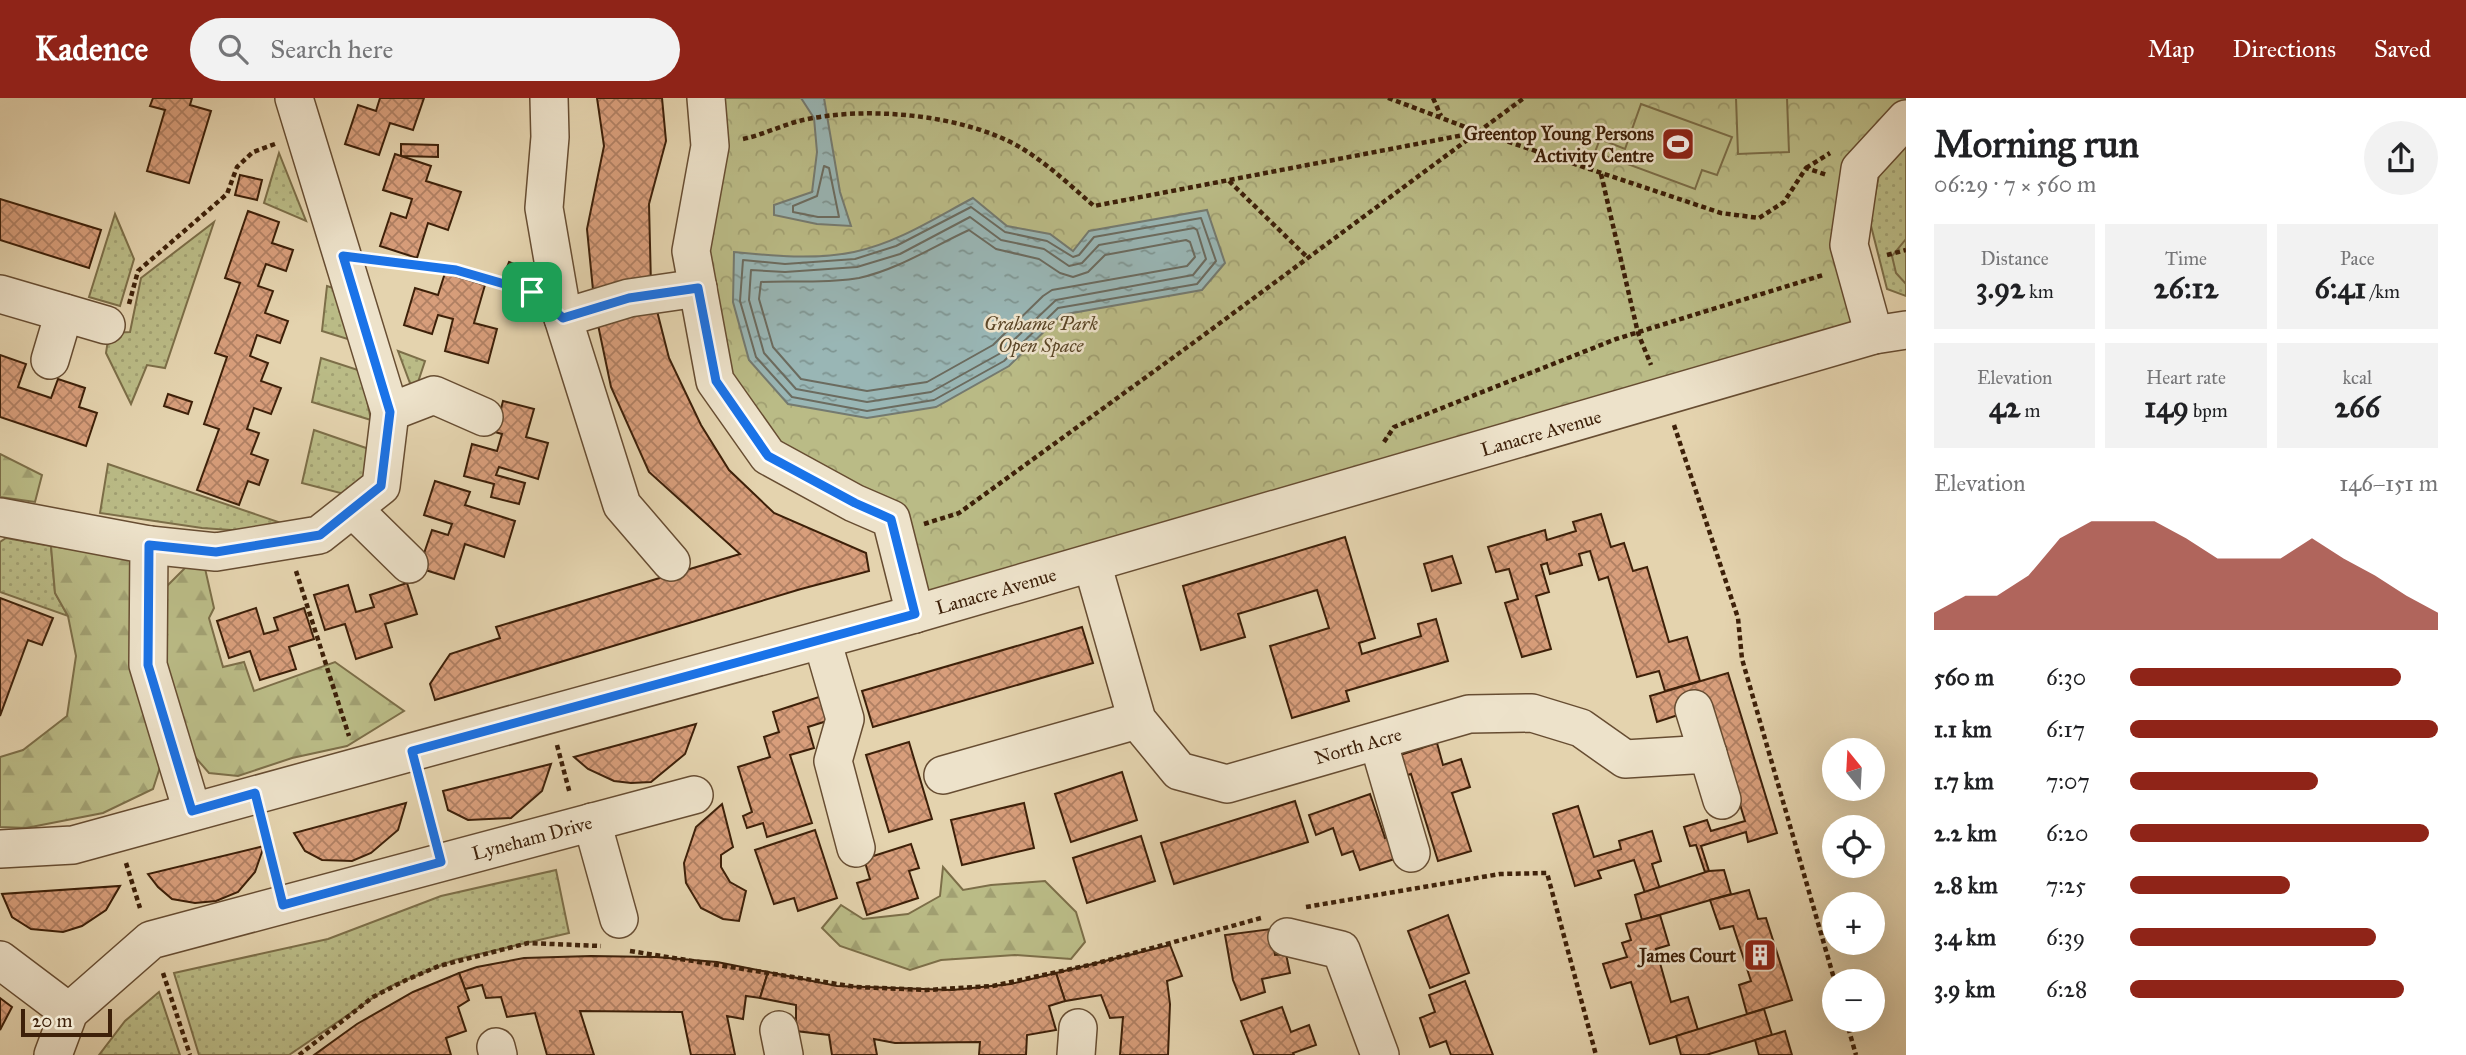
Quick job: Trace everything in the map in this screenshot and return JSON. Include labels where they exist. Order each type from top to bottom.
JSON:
[{"type":"street","points":[[0,517],[149,545],[216,552],[320,535],[381,486],[390,412],[294,98]]},
{"type":"street","points":[[550,98],[550,137],[544,208],[563,318],[622,505],[671,562]]},
{"type":"street","points":[[706,98],[710,146],[691,251],[716,381],[768,456],[855,503],[891,519],[915,614]]},
{"type":"street","points":[[1890,332],[1849,245],[1860,169],[1906,119]]},
{"type":"street","points":[[563,318],[629,298],[698,288]]},
{"type":"street","points":[[0,294],[106,325]]},
{"type":"street","points":[[50,360],[64,313]]},
{"type":"street","name":"Lanacre Avenue","points":[[0,849],[73,845],[915,614],[1890,332]]},
{"type":"street","points":[[390,412],[434,395],[485,417]]},
{"type":"street","points":[[353,509],[409,564]]},
{"type":"street","points":[[149,545],[148,665],[192,811]]},
{"type":"street","name":"North Acre","points":[[1092,563],[1137,720],[1179,771],[1227,784],[1469,714],[1532,713],[1581,728],[1625,759],[1708,754]]},
{"type":"street","points":[[822,640],[845,719],[833,761],[856,848]]},
{"type":"street","points":[[1694,709],[1722,800]]},
{"type":"street","points":[[943,775],[1137,720]]},
{"type":"street","points":[[1378,741],[1411,853]]},
{"type":"street","name":"Lyneham Drive","points":[[69,1012],[150,940],[694,795]]},
{"type":"street","points":[[585,823],[616,939]]},
{"type":"street","points":[[1284,920],[1341,950],[1374,1053]]},
{"type":"street","points":[[0,960],[69,1012],[53,1055]]},
{"type":"path","points":[[1388,98],[1479,132],[1721,213],[1759,218],[1784,202],[1805,168],[1858,186]]},
{"type":"path","points":[[1433,98],[1441,118]]},
{"type":"path","points":[[896,533],[959,513],[1524,98]]},
{"type":"path","points":[[752,137],[799,121],[852,113],[898,114],[967,125],[1022,148],[1094,206],[1479,132]]},
{"type":"path","points":[[106,325],[122,326],[138,271],[227,194],[237,167],[253,152],[305,133]]},
{"type":"path","points":[[1601,173],[1638,333],[1653,372]]},
{"type":"path","points":[[1228,181],[1308,258]]},
{"type":"path","points":[[1879,258],[1906,250]]},
{"type":"path","points":[[343,256],[456,270],[532,292],[563,318]]},
{"type":"path","points":[[1375,482],[1375,457],[1394,427],[1616,339],[1831,273]]},
{"type":"path","points":[[1676,430],[1738,618],[1742,659],[1831,969]]},
{"type":"path","points":[[287,540],[359,766]]},
{"type":"path","points":[[548,714],[585,823]]},
{"type":"path","points":[[412,751],[441,862]]},
{"type":"path","points":[[255,793],[283,905]]},
{"type":"path","points":[[116,832],[190,1055]]},
{"type":"path","points":[[299,1055],[373,997],[406,980],[439,966],[528,943],[616,939],[856,987],[927,990],[993,986],[1500,874],[1547,873],[1596,1055]]},
{"type":"path","points":[[1849,1032],[1856,1055]]},
{"type":"green space","name":"Grahame Park Open Space","points":[[706,98],[1906,98],[1906,118],[1861,168],[1874,336],[918,612],[892,520],[774,459],[713,382],[692,252]]},
{"type":"green space","points":[[1736,98],[1787,98],[1789,152],[1738,154]]},
{"type":"green space","name":"Greentop Young Persons Activity Centre","points":[[1641,104],[1732,137],[1717,175],[1702,170],[1695,189],[1595,152],[1600,139],[1625,149]]},
{"type":"green space","points":[[1906,142],[1906,296],[1887,289],[1870,222],[1880,169]]},
{"type":"green space","points":[[279,153],[306,221],[264,203]]},
{"type":"green space","points":[[115,214],[134,259],[120,306],[89,297]]},
{"type":"green space","points":[[214,222],[165,368],[147,365],[131,404],[106,353],[109,333],[130,332],[141,278]]},
{"type":"green space","points":[[1906,239],[1906,284],[1896,273],[1892,256]]},
{"type":"green space","points":[[327,286],[336,289],[354,341],[322,331]]},
{"type":"green space","points":[[398,351],[425,361],[414,394]]},
{"type":"green space","points":[[321,358],[361,371],[371,420],[312,402]]},
{"type":"green space","points":[[314,430],[369,449],[365,481],[348,495],[302,483]]},
{"type":"green space","points":[[0,454],[42,475],[35,502],[0,497]]},
{"type":"green space","points":[[108,464],[290,526],[260,532],[202,528],[100,513]]},
{"type":"green space","points":[[6,538],[51,546],[55,593],[68,616],[0,592],[0,542]]},
{"type":"green space","points":[[51,546],[137,559],[162,761],[153,789],[103,813],[26,828],[0,827],[0,757],[23,750],[67,716],[76,656],[68,616],[55,593]]},
{"type":"green space","points":[[189,564],[204,564],[214,608],[209,618],[223,667],[244,662],[254,691],[335,662],[404,711],[347,746],[292,758],[238,776],[209,773],[189,750],[158,669],[163,590]]},
{"type":"green space","points":[[943,867],[963,890],[1045,881],[1076,912],[1085,942],[1071,959],[1015,955],[941,960],[910,970],[840,946],[822,928],[841,905],[863,919],[908,914],[940,896]]},
{"type":"green space","points":[[556,870],[569,933],[454,960],[389,987],[289,1055],[199,1055],[174,973],[328,939],[441,896]]},
{"type":"green space","points":[[159,992],[180,1055],[99,1055],[125,1021]]},
{"type":"water","points":[[801,98],[824,98],[840,192],[851,226],[817,224],[774,215],[774,205],[812,192],[817,152],[814,118]]},
{"type":"water","points":[[973,198],[1007,226],[1050,234],[1073,251],[1089,231],[1207,210],[1225,263],[1202,290],[1061,315],[1009,366],[936,407],[867,418],[788,404],[749,360],[733,302],[734,252],[809,257],[854,252],[901,236]]},
{"type":"building","points":[[153,98],[192,98],[190,105],[211,111],[189,183],[147,171],[165,110],[150,106]]},
{"type":"building","points":[[380,98],[424,98],[413,130],[390,123],[379,155],[345,144],[358,105],[376,111]]},
{"type":"building","points":[[597,98],[662,98],[666,141],[649,204],[651,285],[593,290],[587,229],[604,146]]},
{"type":"building","points":[[401,144],[438,145],[438,157],[401,156]]},
{"type":"building","points":[[395,154],[431,166],[426,181],[461,192],[448,230],[428,223],[417,258],[380,246],[391,213],[406,218],[412,199],[383,190]]},
{"type":"building","points":[[240,175],[262,180],[257,200],[235,195]]},
{"type":"building","points":[[0,199],[101,230],[89,268],[0,240]]},
{"type":"building","points":[[248,211],[279,222],[272,243],[293,250],[286,271],[266,264],[258,286],[273,291],[265,313],[288,321],[280,343],[257,335],[250,356],[268,363],[261,381],[281,388],[271,414],[254,408],[247,429],[259,433],[251,454],[268,460],[259,485],[248,481],[239,505],[197,490],[219,429],[204,424],[227,357],[215,353],[240,283],[225,278]]},
{"type":"building","points":[[509,262],[532,271],[527,284],[504,275]]},
{"type":"building","points":[[445,273],[485,285],[474,323],[497,329],[488,363],[445,351],[453,319],[438,315],[432,334],[404,325],[415,288],[438,295]]},
{"type":"building","points":[[656,307],[669,358],[701,425],[729,470],[774,513],[866,553],[869,571],[801,589],[435,700],[430,684],[450,654],[500,638],[496,627],[740,554],[649,472],[611,387],[597,320]]},
{"type":"building","points":[[0,355],[26,364],[18,387],[51,398],[58,379],[85,388],[79,407],[97,413],[86,446],[0,417]]},
{"type":"building","points":[[168,394],[192,402],[188,414],[164,406]]},
{"type":"building","points":[[503,401],[534,409],[526,437],[548,443],[538,479],[499,467],[496,475],[525,483],[519,504],[491,497],[494,484],[464,476],[472,444],[497,451],[502,434],[495,432]]},
{"type":"building","points":[[435,481],[470,492],[465,505],[515,521],[504,557],[465,544],[454,579],[419,568],[432,530],[448,535],[452,524],[424,515]]},
{"type":"building","points":[[1601,514],[1611,547],[1624,543],[1633,571],[1647,567],[1669,642],[1687,637],[1700,681],[1665,691],[1659,671],[1637,677],[1608,577],[1599,580],[1590,551],[1579,554],[1582,565],[1550,574],[1547,563],[1541,565],[1549,592],[1536,596],[1551,649],[1522,657],[1505,603],[1518,599],[1509,569],[1496,572],[1488,547],[1545,530],[1547,540],[1576,531],[1573,522]]},
{"type":"building","points":[[1345,537],[1375,638],[1359,643],[1362,654],[1421,636],[1418,624],[1436,619],[1448,661],[1346,691],[1349,701],[1292,718],[1270,646],[1329,628],[1317,590],[1238,614],[1245,637],[1201,650],[1183,586]]},
{"type":"building","points":[[1452,556],[1461,583],[1432,591],[1424,564]]},
{"type":"building","points":[[407,583],[417,614],[385,624],[392,647],[356,659],[345,624],[325,630],[314,595],[348,585],[356,612],[374,607],[370,595]]},
{"type":"building","points":[[0,598],[53,618],[42,645],[28,640],[0,716]]},
{"type":"building","points":[[256,608],[264,634],[278,630],[274,618],[304,608],[314,639],[289,647],[296,669],[260,680],[250,651],[229,658],[217,621]]},
{"type":"building","points":[[1082,627],[1093,663],[873,727],[862,691]]},
{"type":"building","points":[[1728,673],[1777,833],[1748,842],[1746,832],[1701,846],[1709,871],[1705,872],[1696,845],[1690,846],[1684,827],[1707,820],[1711,831],[1745,821],[1707,696],[1678,704],[1681,714],[1657,722],[1650,696]]},
{"type":"building","points":[[822,696],[830,720],[808,727],[814,748],[790,755],[812,823],[767,837],[763,823],[747,828],[743,816],[752,812],[738,767],[770,757],[764,737],[779,732],[773,712]]},
{"type":"building","points":[[696,724],[685,754],[651,782],[614,781],[588,769],[574,757]]},
{"type":"building","points":[[909,742],[932,819],[889,832],[866,755]]},
{"type":"building","points":[[1437,743],[1443,765],[1461,759],[1470,787],[1452,793],[1471,851],[1438,861],[1411,774],[1401,777],[1394,757]]},
{"type":"building","points":[[551,764],[542,791],[511,818],[468,820],[448,810],[443,791]]},
{"type":"building","points":[[1122,772],[1137,820],[1071,842],[1055,794]]},
{"type":"building","points":[[1370,794],[1385,838],[1396,834],[1404,856],[1360,870],[1353,851],[1342,855],[1333,828],[1316,835],[1309,815]]},
{"type":"building","points":[[1295,801],[1308,842],[1174,884],[1161,843]]},
{"type":"building","points":[[406,803],[398,830],[371,853],[352,861],[322,860],[305,851],[294,833]]},
{"type":"building","points":[[1024,803],[1034,848],[962,865],[951,820]]},
{"type":"building","points":[[722,804],[733,847],[721,855],[721,867],[730,882],[746,891],[739,921],[723,919],[701,908],[686,883],[684,863],[696,827]]},
{"type":"building","points":[[1578,806],[1594,857],[1621,849],[1619,841],[1652,831],[1661,861],[1652,864],[1660,889],[1645,893],[1634,860],[1598,871],[1601,878],[1575,886],[1553,814]]},
{"type":"building","points":[[815,830],[837,898],[798,911],[794,898],[774,904],[755,850]]},
{"type":"building","points":[[1141,836],[1155,881],[1087,903],[1073,858]]},
{"type":"building","points":[[911,844],[919,868],[909,871],[918,898],[867,915],[857,883],[870,879],[864,859]]},
{"type":"building","points":[[264,846],[255,872],[238,892],[216,901],[195,903],[172,899],[148,874]]},
{"type":"building","points":[[1724,870],[1731,894],[1642,920],[1635,895],[1709,871]]},
{"type":"building","points":[[120,886],[106,910],[82,926],[63,932],[31,929],[12,917],[2,894]]},
{"type":"building","name":"James Court","points":[[1749,890],[1758,919],[1766,918],[1792,1000],[1747,1014],[1739,985],[1751,981],[1733,926],[1720,929],[1710,900]]},
{"type":"building","points":[[1448,915],[1469,973],[1430,988],[1408,931]]},
{"type":"building","points":[[1660,915],[1669,945],[1656,949],[1671,1002],[1688,997],[1698,1030],[1650,1044],[1631,982],[1611,988],[1603,964],[1627,957],[1622,943],[1631,940],[1626,924]]},
{"type":"building","points":[[1271,929],[1275,955],[1286,954],[1290,973],[1262,979],[1265,992],[1241,1000],[1233,980],[1225,935]]},
{"type":"building","points":[[1170,945],[1182,976],[1167,981],[1170,1004],[1168,1055],[1120,1055],[1123,1017],[1110,1018],[1101,995],[1065,1001],[1056,973]]},
{"type":"building","points":[[591,956],[717,962],[768,972],[760,998],[746,996],[743,1019],[727,1016],[735,1055],[691,1055],[682,1012],[580,1011],[594,1055],[547,1055],[535,1013],[507,1017],[501,997],[486,998],[482,985],[465,989],[459,973],[524,958]]},
{"type":"building","points":[[768,972],[837,986],[952,990],[1011,984],[1056,973],[1065,1001],[1049,1006],[1056,1030],[1027,1035],[1026,1055],[979,1055],[980,1042],[895,1043],[874,1039],[877,1055],[832,1055],[829,1035],[796,1031],[796,1005],[760,998]]},
{"type":"building","points":[[459,973],[469,1000],[458,1007],[466,1031],[446,1038],[451,1055],[314,1055],[357,1024],[413,992]]},
{"type":"building","points":[[1465,981],[1493,1055],[1451,1055],[1446,1041],[1430,1047],[1420,1018],[1435,1012],[1429,995]]},
{"type":"building","points":[[0,998],[12,1007],[0,1030]]},
{"type":"building","points":[[1282,1007],[1291,1032],[1309,1025],[1316,1045],[1293,1053],[1294,1055],[1254,1055],[1241,1021]]},
{"type":"building","points":[[1764,1009],[1772,1035],[1706,1055],[1681,1055],[1676,1036]]},
{"type":"building","points":[[1785,1031],[1792,1055],[1759,1055],[1755,1040]]},
{"type":"place","name":"Greentop Young Persons Activity Centre","points":[[1678,144]]},
{"type":"place","name":"James Court","points":[[1760,955]]},
{"type":"route","points":[[343,256],[456,270],[532,292],[563,318],[629,298],[698,288],[716,381],[768,456],[855,503],[891,519],[915,614],[412,751],[441,862],[283,905],[255,793],[192,811],[148,665],[149,545],[216,552],[320,535],[381,486],[390,412],[343,256]]}]
